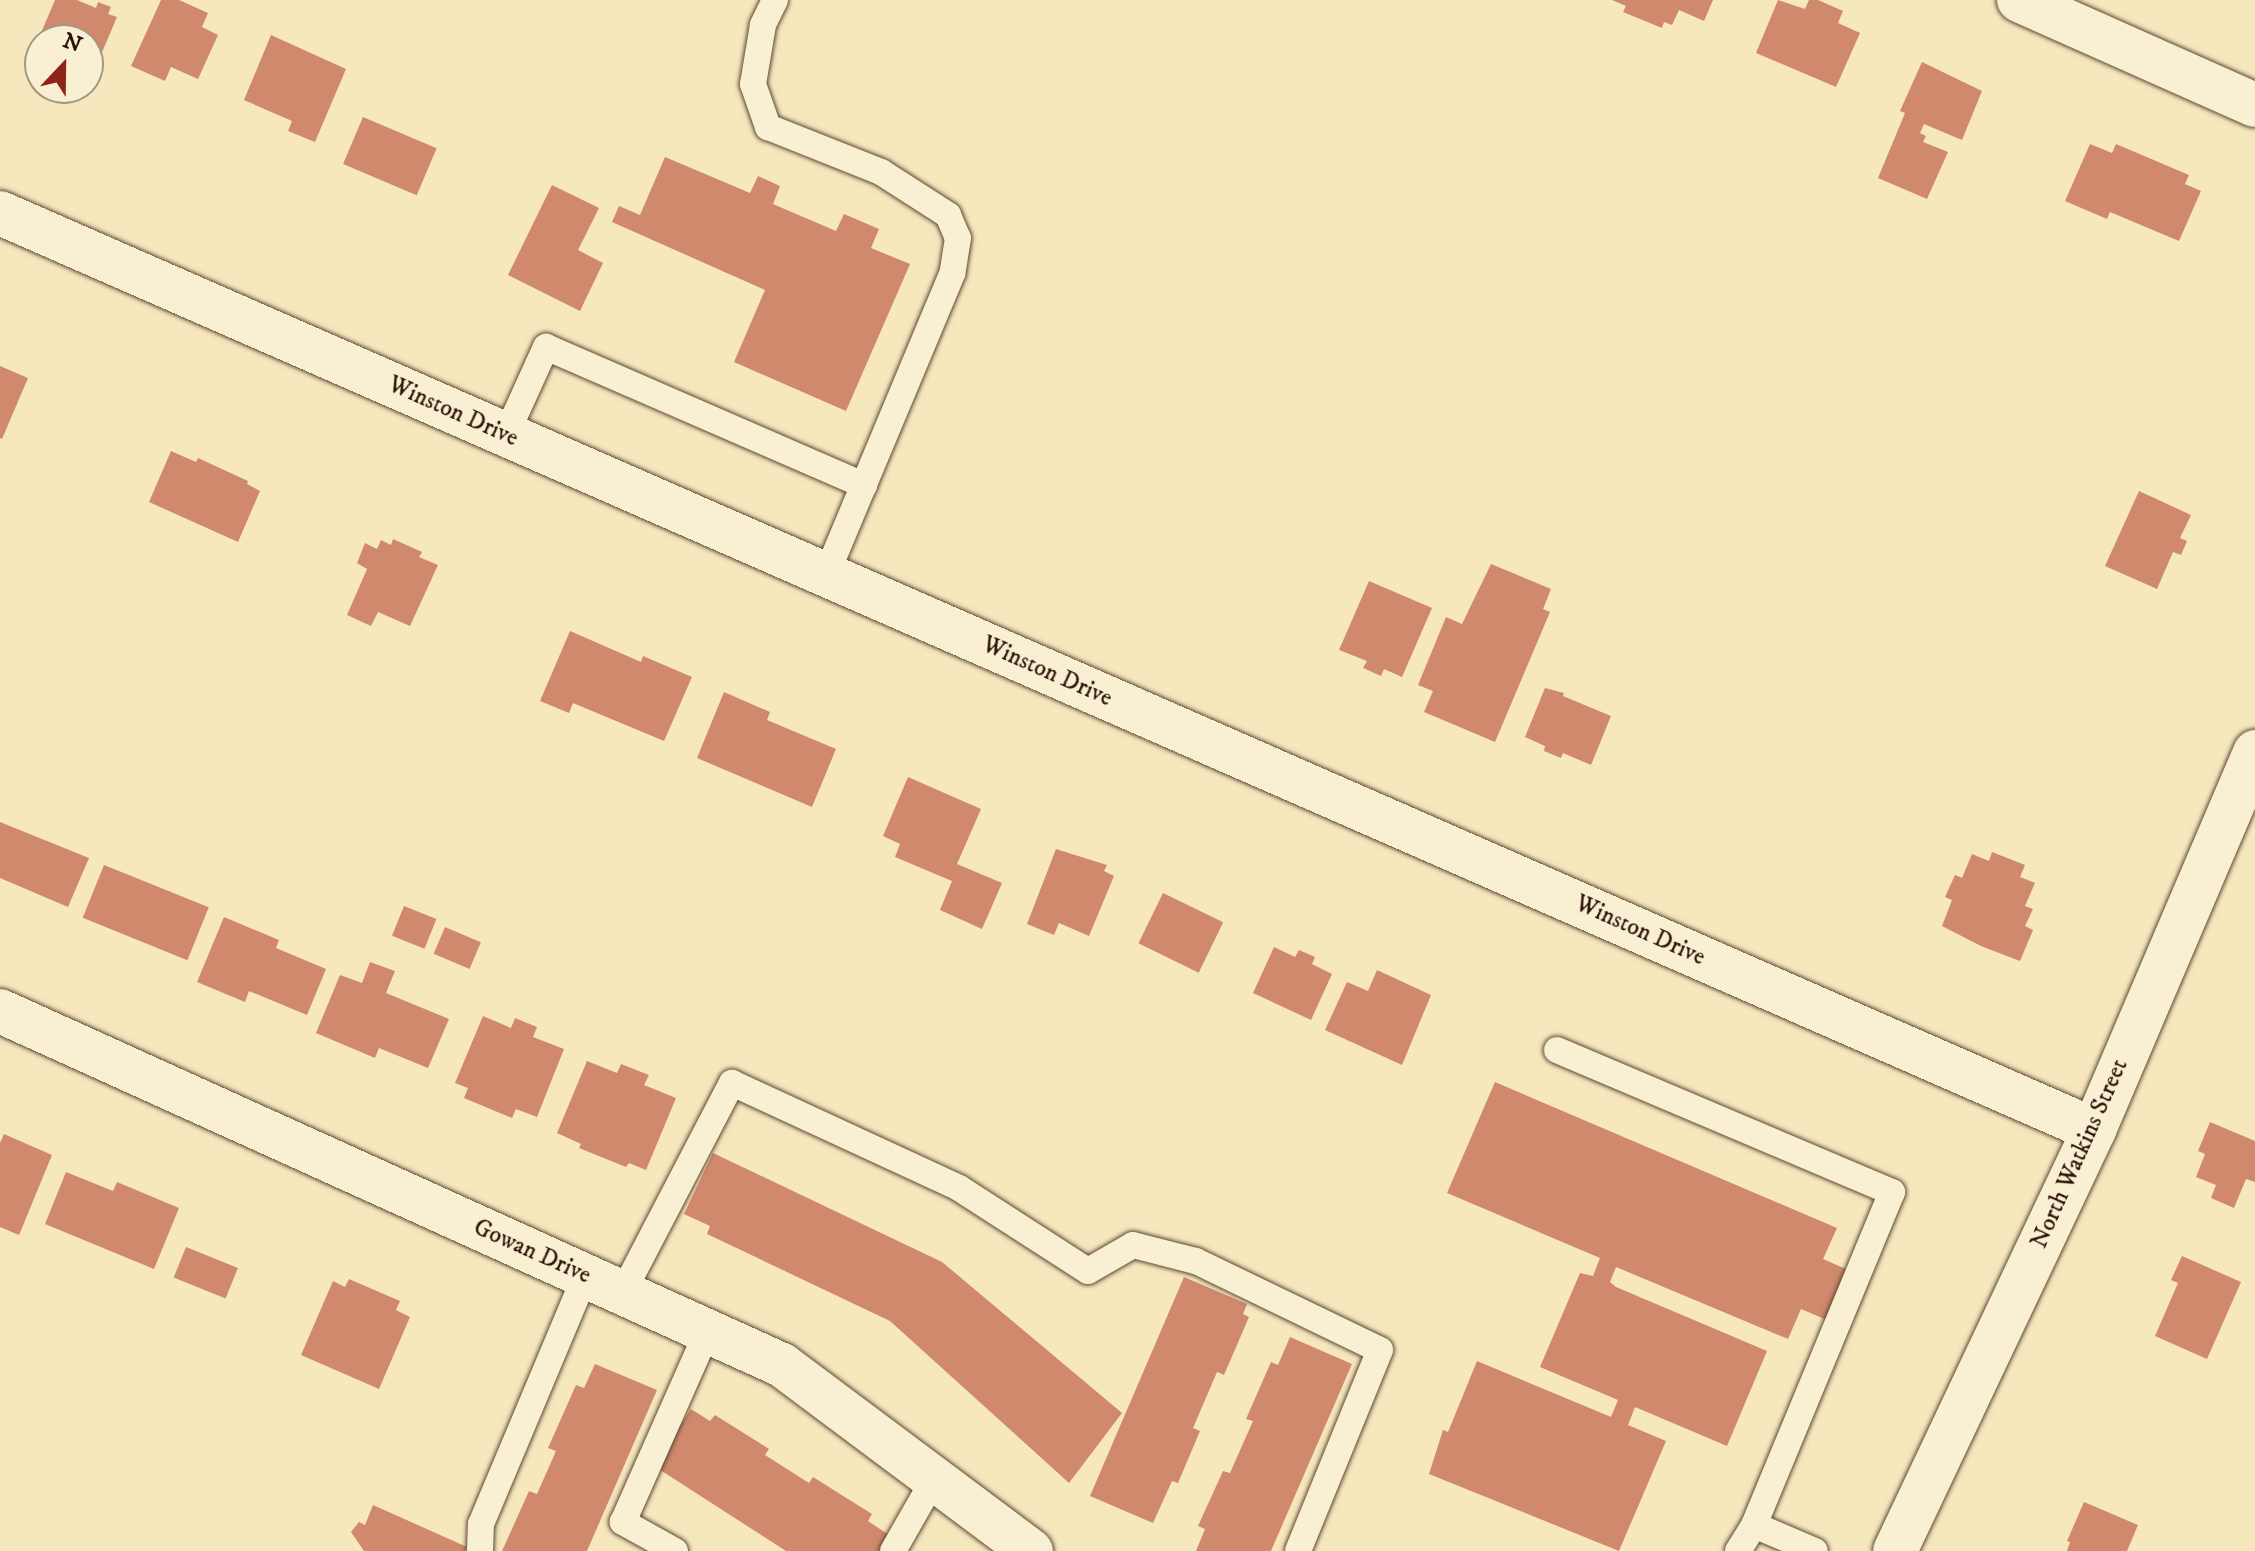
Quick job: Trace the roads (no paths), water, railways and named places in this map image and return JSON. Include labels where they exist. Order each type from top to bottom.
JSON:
[{"type":"street","points":[[2019,0],[2255,105]]},
{"type":"street","name":"Winston Drive","points":[[0,213],[2094,1130]]},
{"type":"street","name":"North Watkins Street","points":[[1895,1551],[2094,1130],[2255,752]]},
{"type":"street","name":"Gowan Drive","points":[[0,1011],[782,1365],[1031,1551]]},
{"type":"lane","points":[[775,0],[763,25],[753,84],[768,127],[881,172],[948,215],[958,238],[952,274],[826,575]]},
{"type":"lane","points":[[506,435],[546,347],[864,485]]},
{"type":"lane","points":[[1557,1050],[1892,1192],[1754,1525],[1738,1551]]},
{"type":"lane","points":[[480,1551],[481,1524],[604,1285],[732,1083],[959,1188],[1088,1271],[1133,1245],[1196,1261],[1380,1350],[1298,1551]]},
{"type":"lane","points":[[675,1551],[623,1522],[707,1332]]},
{"type":"lane","points":[[893,1551],[934,1479]]},
{"type":"lane","points":[[1754,1525],[1815,1551]]}]
